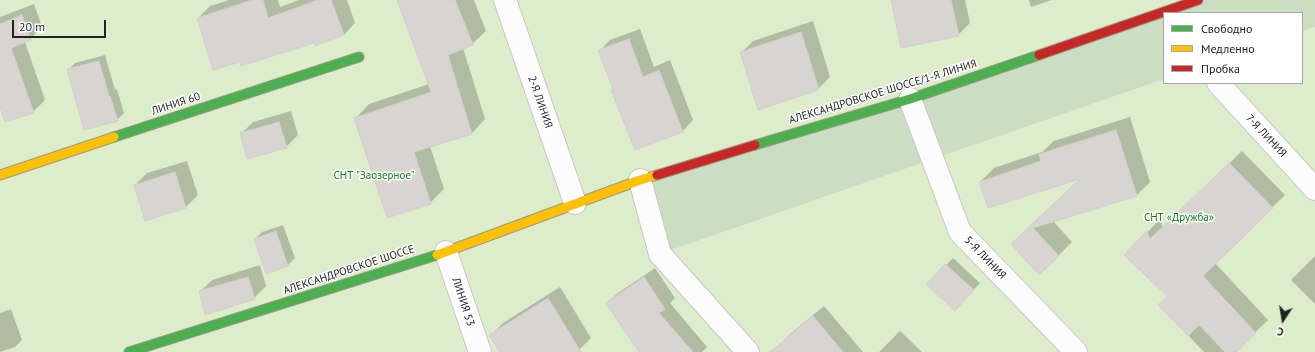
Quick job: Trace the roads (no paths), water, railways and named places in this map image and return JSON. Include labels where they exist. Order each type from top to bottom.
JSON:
[{"type":"street","name":"2-Я ЛИНИЯ","points":[[505,0],[575,203]]},
{"type":"street","name":"АЛЕКСАНДРОВСКОЕ ШОССЕ/1-Я ЛИНИЯ","points":[[1176,12],[1197,5]]},
{"type":"street","name":"АЛЕКСАНДРОВСКОЕ ШОССЕ/1-Я ЛИНИЯ","points":[[575,203],[640,180],[910,99],[1163,16]]},
{"type":"street","name":"ЛИНИЯ 60","points":[[0,175],[359,57]]},
{"type":"street","name":"7-Я ЛИНИЯ","points":[[1219,84],[1315,188]]},
{"type":"street","name":"5-Я ЛИНИЯ","points":[[910,99],[960,232],[1076,352]]},
{"type":"street","points":[[640,180],[660,254],[748,352]]},
{"type":"street","name":"АЛЕКСАНДРОВСКОЕ ШОССЕ","points":[[129,352],[156,348],[446,252],[575,203]]},
{"type":"street","name":"ЛИНИЯ 53","points":[[446,252],[480,352]]},
{"type":"park label","name":"СНТ \"Заозерное\"","points":[[374,176]]},
{"type":"park label","name":"СНТ «Дружба»","points":[[1179,218]]}]
